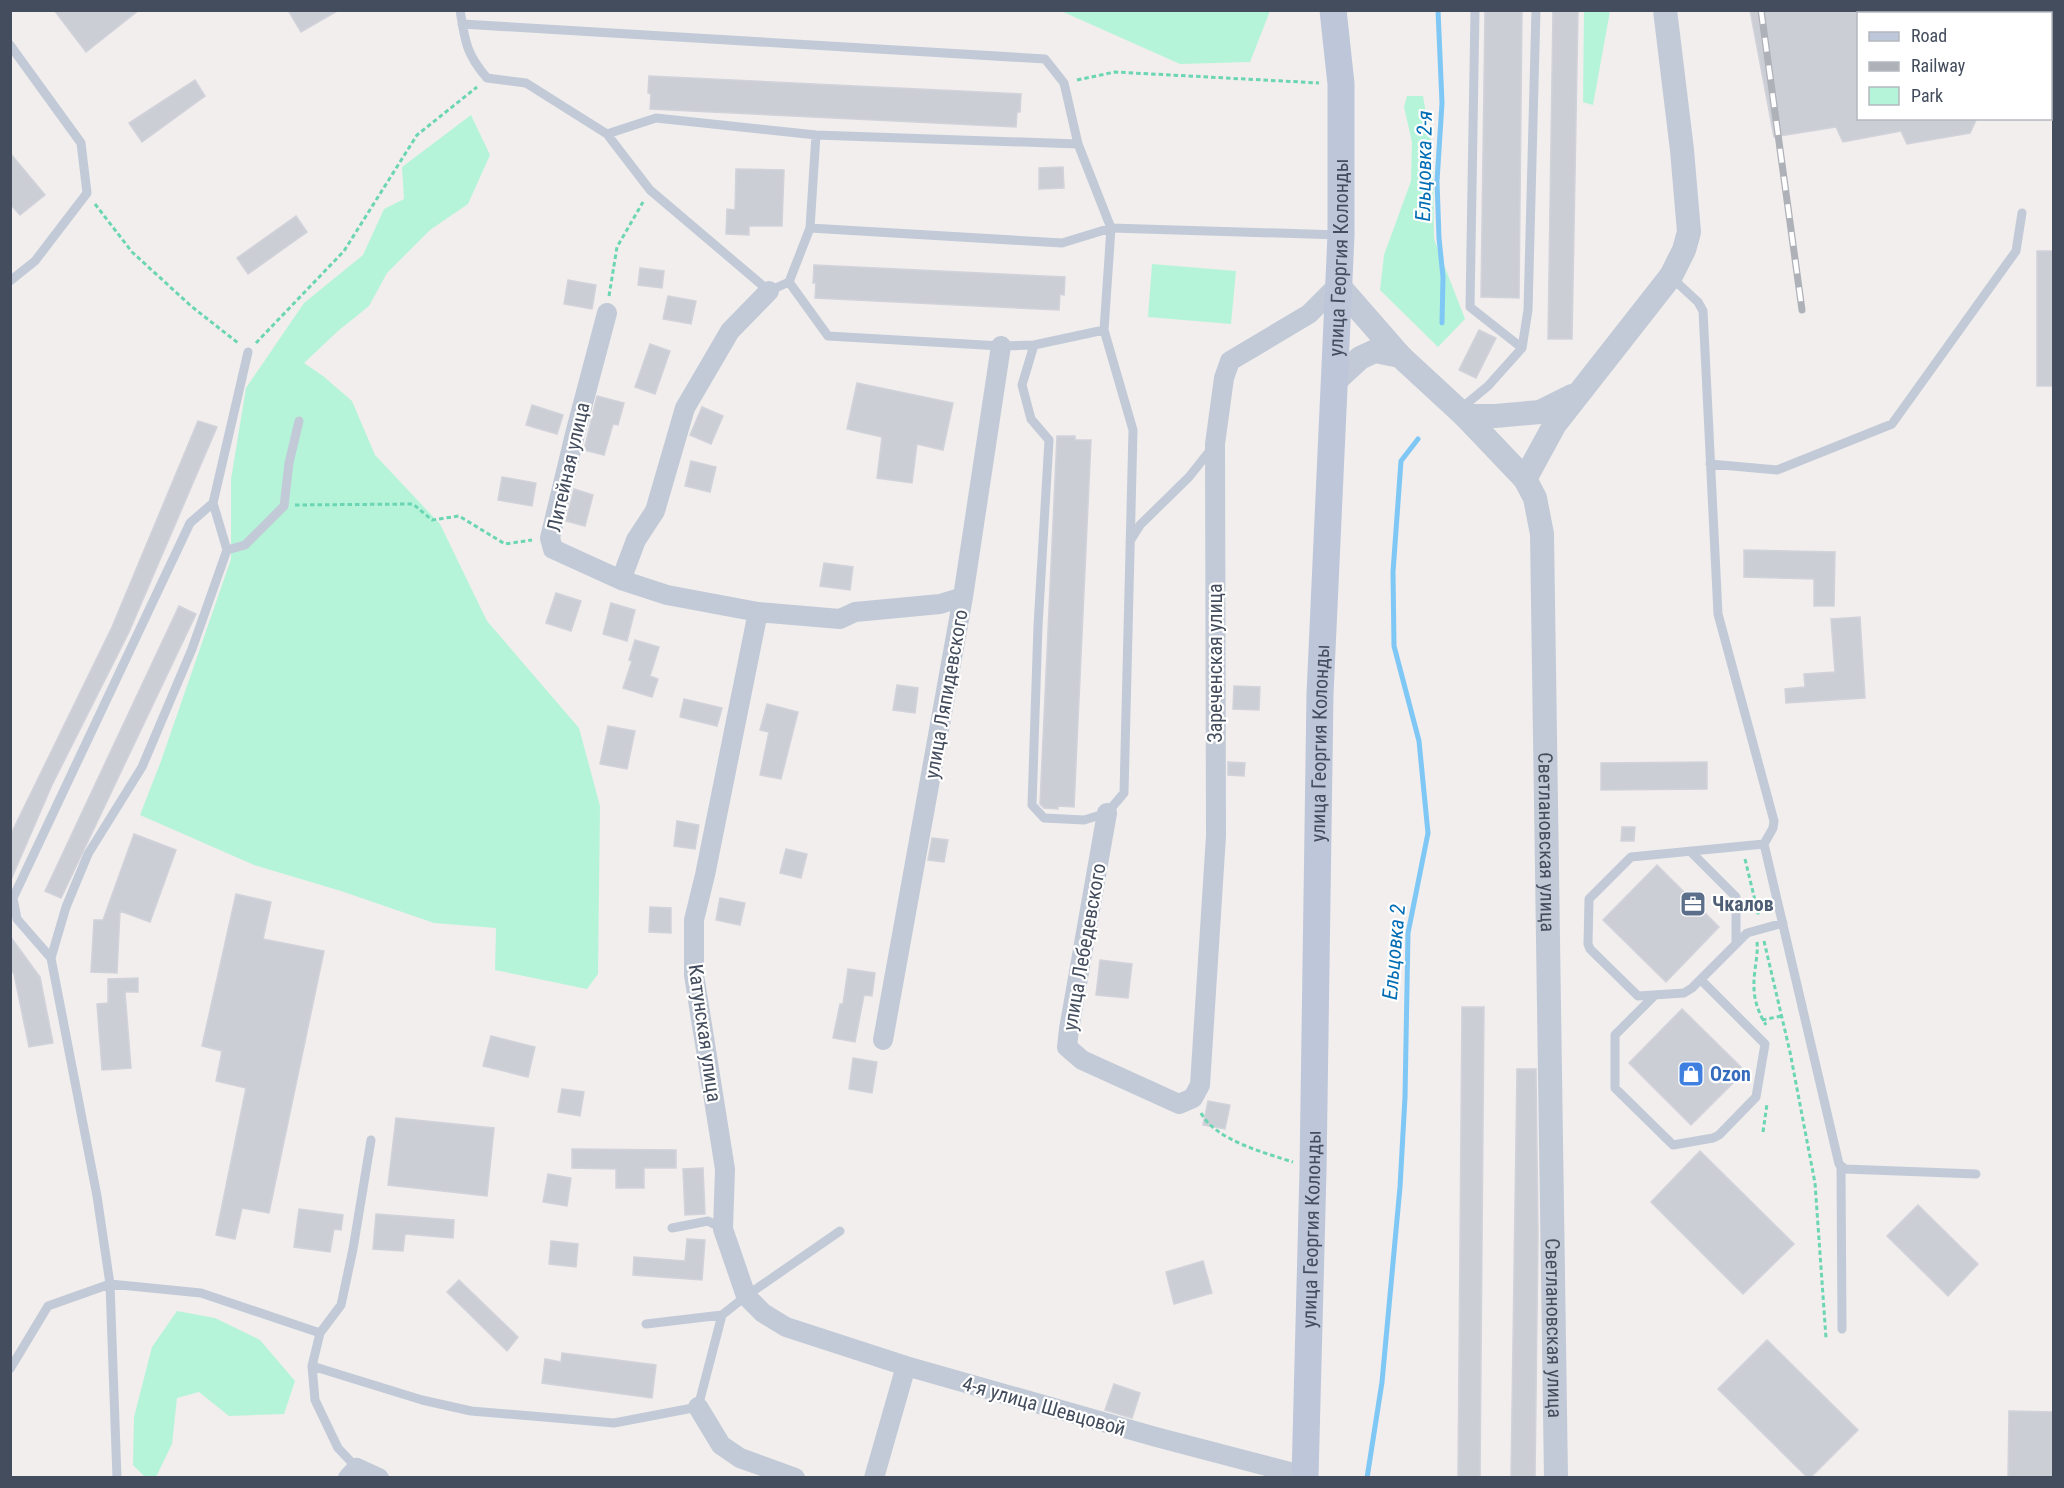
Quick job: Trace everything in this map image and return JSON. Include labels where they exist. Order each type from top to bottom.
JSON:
[{"type":"main road","name":"улица Георгия Колонды","points":[[1305,1477],[1313,1171],[1320,694],[1341,235],[1341,84],[1333,10]]},
{"type":"street","points":[[1524,479],[1555,424],[1671,276],[1684,250],[1689,232],[1682,150],[1665,10]]},
{"type":"street","name":"Светлановская улица","points":[[1338,285],[1400,356],[1462,413],[1524,479],[1535,498],[1542,534],[1556,1478]]},
{"type":"street","name":"Зареченская улица","points":[[1193,1098],[1200,1085],[1216,836],[1215,444],[1224,378],[1230,361],[1309,314],[1338,285]]},
{"type":"street","points":[[621,580],[636,540],[655,511],[685,408],[730,331],[769,291]]},
{"type":"street","name":"Литейная улица","points":[[607,313],[550,538],[554,549],[621,580],[667,595],[758,612],[840,619],[855,612],[940,604],[963,597]]},
{"type":"street","name":"улица Ляпидевского","points":[[884,1040],[963,597],[1000,346]]},
{"type":"street","points":[[1335,381],[1360,358],[1375,351],[1400,356]]},
{"type":"street","points":[[1462,413],[1495,416],[1540,412],[1579,392]]},
{"type":"street","name":"Катунская улица","points":[[758,612],[694,920],[694,975],[725,1169],[723,1229],[746,1296],[763,1313],[786,1327]]},
{"type":"street","name":"улица Лебедевского","points":[[1107,813],[1067,1047],[1082,1060],[1179,1104],[1193,1098]]},
{"type":"street","name":"4-я улица Шевцовой","points":[[786,1327],[906,1366],[1305,1477]]},
{"type":"street","points":[[874,1478],[906,1366]]},
{"type":"street","points":[[698,1407],[721,1445],[740,1458],[795,1478]]},
{"type":"street","points":[[352,1473],[379,1478]]},
{"type":"lane","points":[[460,10],[473,62],[488,78],[526,83],[607,134],[650,190],[769,291],[789,282],[810,228],[816,135]]},
{"type":"lane","points":[[1475,10],[1470,307],[1522,348]]},
{"type":"lane","points":[[1462,413],[1522,348],[1528,310],[1536,10]]},
{"type":"lane","points":[[462,24],[1045,59],[1064,83],[1078,144],[1111,228],[1104,330],[1133,430],[1124,794],[1107,813],[1084,820],[1044,818],[1032,805],[1038,626],[1049,440],[1031,419],[1022,385],[1034,345]]},
{"type":"lane","points":[[10,45],[81,143],[87,193],[35,261],[10,281]]},
{"type":"lane","points":[[607,134],[656,118],[816,135],[1078,144]]},
{"type":"lane","points":[[1710,464],[1777,470],[1892,424],[2016,251],[2022,213]]},
{"type":"lane","points":[[810,228],[1062,243],[1111,228],[1341,235]]},
{"type":"lane","points":[[1671,276],[1698,302],[1703,311],[1718,614],[1774,821],[1773,828],[1764,844],[1841,1167],[1842,1329]]},
{"type":"lane","points":[[789,282],[828,336],[1000,346],[1034,345],[1104,330]]},
{"type":"lane","points":[[117,1478],[110,1284],[97,1196],[51,958],[66,907],[88,854],[142,767],[192,649],[227,550],[213,503],[248,352]]},
{"type":"lane","points":[[227,550],[245,545],[284,506],[289,463],[299,422]]},
{"type":"lane","points":[[1129,543],[1140,525],[1189,477],[1215,444]]},
{"type":"lane","points":[[51,958],[17,919],[14,898],[190,523],[213,503]]},
{"type":"lane","points":[[1764,844],[1631,856],[1590,897],[1588,944],[1590,949],[1636,995],[1655,995],[1689,991],[1748,933],[1783,923]]},
{"type":"lane","points":[[1690,851],[1736,897],[1736,944]]},
{"type":"lane","points":[[1655,995],[1615,1035],[1614,1085],[1617,1091],[1673,1145],[1716,1137],[1756,1097],[1765,1044],[1701,980]]},
{"type":"lane","points":[[352,1473],[315,1400],[312,1366],[320,1333],[340,1305],[353,1249],[371,1140]]},
{"type":"lane","points":[[1841,1167],[1976,1174]]},
{"type":"lane","points":[[672,1228],[708,1221],[723,1229]]},
{"type":"lane","points":[[646,1324],[722,1315],[840,1231]]},
{"type":"lane","points":[[10,1370],[48,1306],[110,1284],[201,1293],[320,1333]]},
{"type":"lane","points":[[312,1366],[422,1400],[471,1411],[614,1423],[698,1407],[722,1315]]},
{"type":"path","points":[[1064,83],[1115,72],[1341,84]]},
{"type":"path","points":[[87,193],[132,252],[191,306],[248,352],[344,251],[417,135],[488,78]]},
{"type":"path","points":[[607,313],[617,247],[650,190]]},
{"type":"path","points":[[284,506],[413,504],[432,520],[459,516],[505,544],[550,538]]},
{"type":"path","points":[[1742,846],[1782,1016],[1815,1183],[1826,1338]]},
{"type":"path","points":[[1745,1023],[1782,1016]]},
{"type":"path","points":[[1193,1098],[1205,1121],[1226,1137],[1313,1171]]},
{"type":"green space","points":[[1270,10],[1250,62],[1180,64],[1061,11]]},
{"type":"green space","points":[[1584,11],[1610,11],[1593,105],[1583,102]]},
{"type":"green space","points":[[1407,96],[1423,96],[1433,153],[1434,239],[1465,319],[1438,347],[1380,290],[1384,255],[1411,181],[1412,142],[1404,107]]},
{"type":"green space","points":[[471,115],[490,155],[468,204],[430,230],[387,273],[369,306],[304,363],[352,401],[375,455],[440,524],[487,621],[579,728],[600,806],[598,974],[587,989],[495,970],[496,928],[434,923],[341,891],[254,865],[140,815],[231,559],[231,479],[246,388],[304,303],[363,255],[384,209],[404,199],[402,167]]},
{"type":"green space","points":[[1152,264],[1236,271],[1231,324],[1148,317]]},
{"type":"green space","points":[[177,1311],[215,1318],[260,1340],[295,1381],[284,1414],[229,1416],[199,1392],[177,1398],[172,1444],[156,1477],[145,1477],[133,1465],[134,1417],[152,1347]]},
{"type":"building","points":[[54,10],[139,10],[86,52]]},
{"type":"building","points":[[288,10],[339,10],[301,32]]},
{"type":"building","points":[[1485,10],[1522,10],[1519,298],[1481,297]]},
{"type":"building","points":[[1553,10],[1578,10],[1572,339],[1548,339]]},
{"type":"building","points":[[1750,10],[1858,10],[1857,120],[1976,120],[1970,133],[1907,144],[1901,131],[1843,142],[1836,127],[1774,137]]},
{"type":"building","points":[[649,76],[1021,94],[1020,112],[1017,112],[1016,127],[650,109]]},
{"type":"building","points":[[195,80],[205,96],[142,142],[129,123]]},
{"type":"building","points":[[10,153],[45,195],[20,215],[10,204]]},
{"type":"building","points":[[1063,167],[1064,188],[1039,189],[1039,168]]},
{"type":"building","points":[[736,169],[784,170],[782,226],[749,226],[749,235],[726,234],[727,209],[735,210]]},
{"type":"building","points":[[296,216],[307,232],[248,274],[237,258]]},
{"type":"building","points":[[2037,251],[2054,251],[2054,386],[2037,386]]},
{"type":"building","points":[[814,265],[1065,277],[1064,295],[1060,294],[1059,310],[815,298]]},
{"type":"building","points":[[640,268],[664,271],[662,288],[638,285]]},
{"type":"building","points":[[568,280],[596,285],[592,309],[564,304]]},
{"type":"building","points":[[668,296],[696,301],[691,324],[663,319]]},
{"type":"building","points":[[1479,330],[1496,338],[1476,378],[1459,370]]},
{"type":"building","points":[[650,344],[670,351],[655,394],[635,387]]},
{"type":"building","points":[[857,383],[953,403],[943,450],[917,444],[912,483],[877,478],[882,437],[847,429]]},
{"type":"building","points":[[597,396],[624,403],[618,425],[613,424],[604,455],[584,450]]},
{"type":"building","points":[[532,405],[563,415],[557,434],[526,425]]},
{"type":"building","points":[[702,407],[723,416],[711,444],[690,435]]},
{"type":"building","points":[[198,421],[217,427],[129,632],[52,785],[10,882],[10,836],[112,627]]},
{"type":"building","points":[[1057,436],[1075,436],[1075,440],[1091,440],[1074,807],[1058,806],[1058,809],[1044,808],[1040,804]]},
{"type":"building","points":[[691,461],[716,467],[710,492],[685,486]]},
{"type":"building","points":[[502,477],[536,483],[532,506],[498,500]]},
{"type":"building","points":[[574,489],[593,495],[585,526],[566,521]]},
{"type":"building","points":[[1744,550],[1835,552],[1834,606],[1814,606],[1814,579],[1744,577]]},
{"type":"building","points":[[824,563],[853,567],[850,590],[820,586]]},
{"type":"building","points":[[556,593],[581,601],[571,631],[546,623]]},
{"type":"building","points":[[611,603],[635,610],[627,641],[603,634]]},
{"type":"building","points":[[179,606],[196,614],[61,898],[45,891]]},
{"type":"building","points":[[1860,617],[1865,698],[1786,703],[1785,689],[1805,687],[1804,674],[1835,672],[1831,619]]},
{"type":"building","points":[[635,640],[659,647],[650,676],[658,679],[652,697],[623,688],[632,661],[629,660]]},
{"type":"building","points":[[897,685],[918,688],[915,713],[893,710]]},
{"type":"building","points":[[1234,686],[1260,687],[1259,710],[1233,709]]},
{"type":"building","points":[[684,699],[722,708],[717,726],[680,717]]},
{"type":"building","points":[[767,704],[798,712],[781,779],[760,775],[769,732],[760,730]]},
{"type":"building","points":[[608,726],[635,731],[627,769],[600,764]]},
{"type":"building","points":[[1228,762],[1245,763],[1244,776],[1228,775]]},
{"type":"building","points":[[1707,762],[1707,789],[1601,790],[1601,763]]},
{"type":"building","points":[[677,821],[699,825],[695,849],[674,846]]},
{"type":"building","points":[[1622,827],[1635,827],[1634,841],[1621,841]]},
{"type":"building","points":[[134,834],[176,850],[150,922],[120,911],[117,973],[91,972],[94,920],[103,920]]},
{"type":"building","points":[[932,838],[948,840],[944,862],[928,860]]},
{"type":"building","points":[[786,849],[807,854],[801,878],[780,873]]},
{"type":"building","points":[[1657,865],[1719,927],[1666,982],[1603,920]]},
{"type":"building","points":[[236,894],[271,902],[263,939],[324,951],[269,1213],[242,1208],[235,1239],[216,1235],[246,1088],[216,1081],[222,1051],[202,1046]]},
{"type":"building","points":[[720,898],[745,903],[740,925],[716,920]]},
{"type":"building","points":[[650,907],[671,908],[671,933],[649,932]]},
{"type":"building","points":[[10,936],[40,977],[53,1043],[29,1047],[14,974],[10,969]]},
{"type":"building","points":[[1100,960],[1132,964],[1128,998],[1096,995]]},
{"type":"building","points":[[848,969],[875,973],[872,996],[864,995],[855,1042],[833,1038],[840,1004],[843,1004]]},
{"type":"building","points":[[138,978],[138,992],[125,992],[131,1068],[102,1070],[97,1004],[108,1003],[108,979]]},
{"type":"building","points":[[1462,1007],[1484,1007],[1480,1478],[1458,1478]]},
{"type":"building","points":[[1682,1009],[1745,1071],[1691,1125],[1629,1063]]},
{"type":"building","points":[[491,1036],[535,1047],[528,1077],[483,1066]]},
{"type":"building","points":[[853,1058],[877,1062],[872,1093],[849,1089]]},
{"type":"building","points":[[1517,1069],[1536,1069],[1538,1234],[1535,1478],[1511,1478]]},
{"type":"building","points":[[562,1089],[584,1092],[580,1116],[558,1112]]},
{"type":"building","points":[[1208,1101],[1230,1105],[1225,1129],[1203,1125]]},
{"type":"building","points":[[396,1118],[494,1128],[487,1196],[388,1185]]},
{"type":"building","points":[[572,1149],[676,1150],[676,1168],[644,1168],[644,1188],[616,1188],[616,1169],[572,1168]]},
{"type":"building","points":[[1700,1151],[1794,1244],[1743,1294],[1651,1202]]},
{"type":"building","points":[[703,1168],[705,1214],[685,1215],[683,1169]]},
{"type":"building","points":[[548,1174],[571,1178],[567,1206],[543,1202]]},
{"type":"building","points":[[1918,1205],[1978,1264],[1948,1296],[1887,1236]]},
{"type":"building","points":[[299,1209],[343,1215],[341,1230],[334,1229],[330,1252],[294,1247]]},
{"type":"building","points":[[376,1214],[454,1220],[453,1238],[405,1234],[403,1251],[373,1249]]},
{"type":"building","points":[[687,1239],[705,1240],[702,1280],[633,1275],[634,1257],[685,1261]]},
{"type":"building","points":[[551,1241],[578,1244],[576,1267],[549,1264]]},
{"type":"building","points":[[1203,1261],[1212,1293],[1174,1304],[1166,1272]]},
{"type":"building","points":[[459,1280],[518,1337],[507,1351],[447,1292]]},
{"type":"building","points":[[1767,1340],[1858,1430],[1810,1478],[1718,1389]]},
{"type":"building","points":[[562,1353],[656,1365],[652,1398],[542,1383],[545,1359],[561,1362]]},
{"type":"building","points":[[1114,1384],[1140,1393],[1132,1418],[1105,1410]]},
{"type":"building","points":[[2009,1411],[2054,1412],[2054,1478],[2008,1478]]},
{"type":"waterway","name":"Ельцовка 2-я","points":[[1438,10],[1442,103],[1437,181],[1443,277],[1442,323]]},
{"type":"waterway","name":"Ельцовка 2","points":[[1367,1478],[1382,1382],[1400,1187],[1405,1097],[1408,933],[1428,833],[1419,741],[1394,646],[1393,572],[1401,461],[1418,439]]},
{"type":"railway","points":[[1761,10],[1802,310]]},
{"type":"place","name":"Чкалов","points":[[1693,904]]},
{"type":"place","name":"Ozon","points":[[1691,1074]]}]
